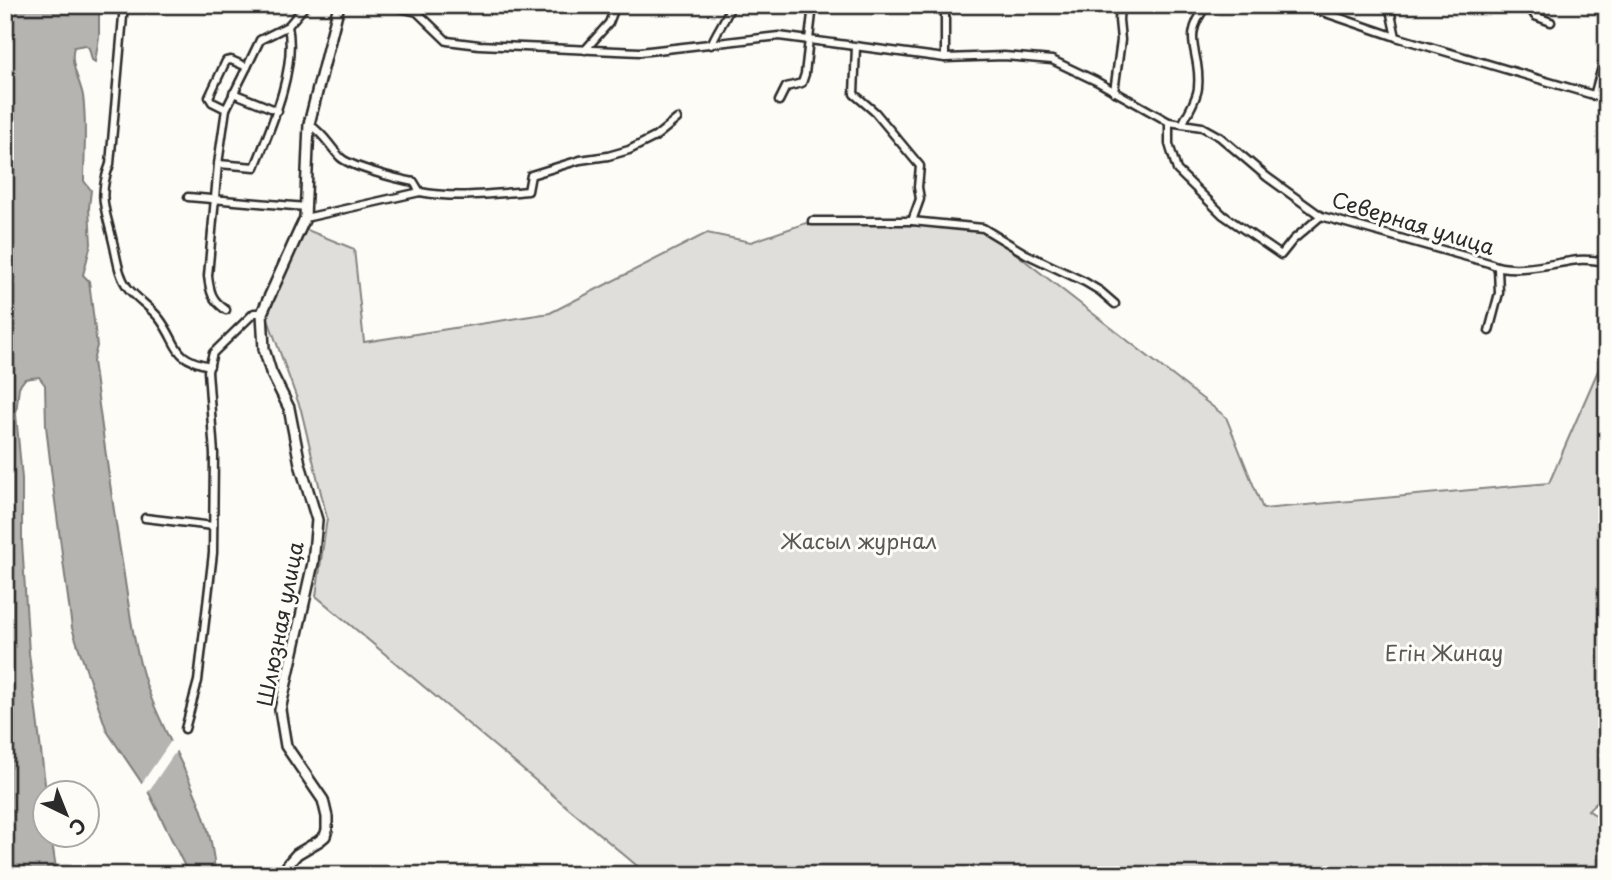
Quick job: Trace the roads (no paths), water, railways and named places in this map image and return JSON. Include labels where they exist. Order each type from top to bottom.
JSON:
[{"type":"street","points":[[124,5],[110,164],[104,180],[105,218],[118,267],[128,287],[162,321],[184,358],[210,366]]},
{"type":"street","points":[[226,310],[214,301],[208,276],[226,108],[260,40],[288,26],[306,5]]},
{"type":"street","name":"Шлюзная улица","points":[[283,875],[297,854],[319,841],[327,830],[323,800],[286,746],[279,710],[313,563],[317,520],[300,464],[289,408],[271,372],[264,349],[262,313],[306,213],[309,124],[339,5]]},
{"type":"street","name":"Северная улица","points":[[387,5],[417,12],[447,41],[493,46],[640,52],[779,36],[945,58],[1004,56],[1052,60],[1169,122],[1202,127],[1220,137],[1321,216],[1489,263],[1498,268],[1582,260],[1607,262]]},
{"type":"street","points":[[585,50],[608,23],[616,5]]},
{"type":"street","points":[[711,44],[717,29],[727,19],[731,5]]},
{"type":"street","points":[[779,101],[786,87],[802,83],[813,5]]},
{"type":"street","points":[[945,5],[945,58]]},
{"type":"street","points":[[1114,92],[1121,40],[1120,5]]},
{"type":"street","points":[[1183,123],[1198,90],[1198,62],[1191,38],[1196,19],[1207,5]]},
{"type":"street","points":[[1302,5],[1396,37],[1607,99]]},
{"type":"street","points":[[1389,5],[1396,37]]},
{"type":"street","points":[[1528,5],[1535,16],[1551,22]]},
{"type":"street","points":[[218,164],[255,167],[278,111],[291,44],[288,26]]},
{"type":"street","points":[[856,47],[854,94],[875,112],[920,166],[920,199],[912,220]]},
{"type":"street","points":[[1594,96],[1607,49]]},
{"type":"street","points":[[226,108],[212,102],[209,97],[226,61],[231,60],[247,67]]},
{"type":"street","points":[[233,93],[278,111]]},
{"type":"street","points":[[188,197],[306,213],[420,192],[446,197],[457,194],[528,191],[531,175],[580,160],[629,150],[655,137],[677,119]]},
{"type":"street","points":[[1169,122],[1169,145],[1177,170],[1223,215],[1281,255],[1293,240],[1321,216]]},
{"type":"street","points":[[309,124],[324,135],[342,159],[414,182],[420,192]]},
{"type":"street","points":[[812,221],[912,220],[983,228],[1026,254],[1085,282],[1115,304]]},
{"type":"street","points":[[1489,331],[1499,293],[1498,268]]},
{"type":"street","points":[[185,729],[198,681],[213,553],[214,468],[208,371],[213,353],[254,313],[262,313]]},
{"type":"street","points":[[145,518],[213,526]]},
{"type":"park label","name":"Жасыл журнал","points":[[859,542]]},
{"type":"park label","name":"Егін Жинау","points":[[1444,654]]}]
